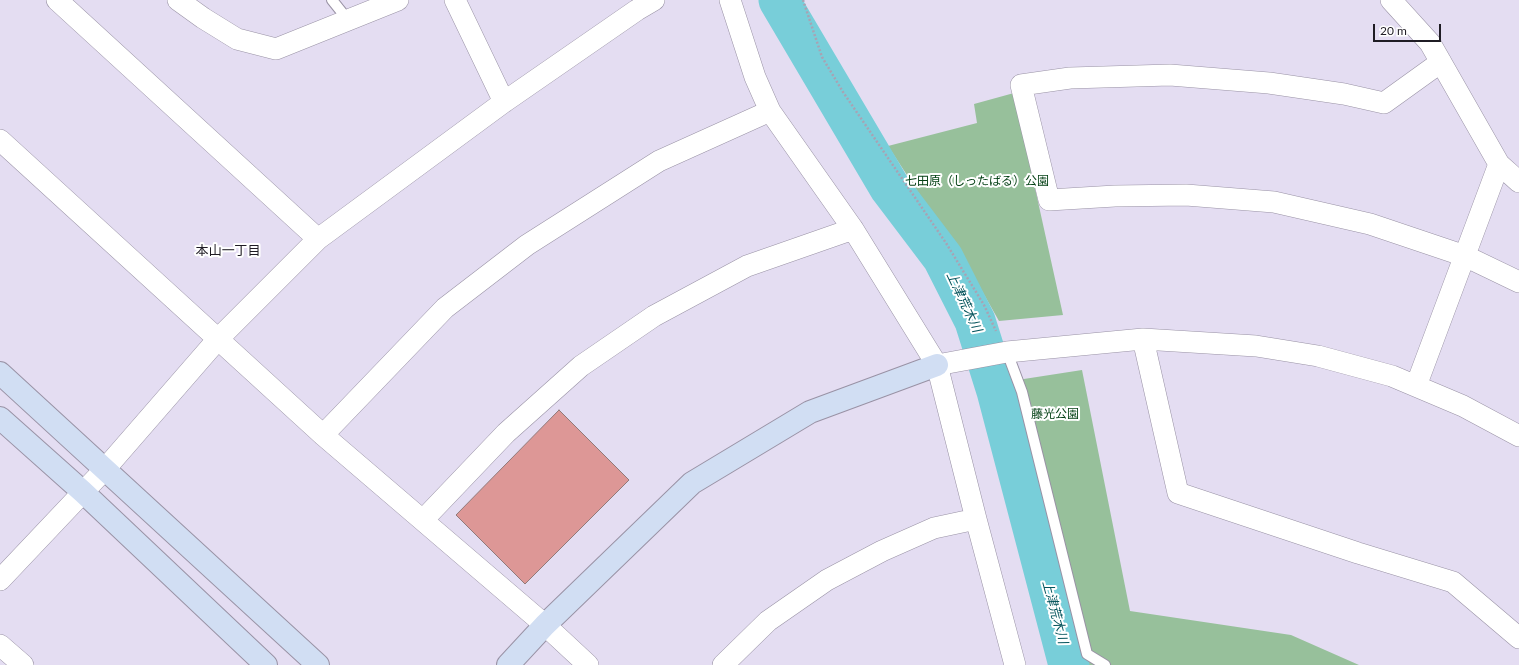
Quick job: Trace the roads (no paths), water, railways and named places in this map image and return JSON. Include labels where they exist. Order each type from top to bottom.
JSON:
[{"type":"street","points":[[57,0],[318,239]]},
{"type":"street","points":[[178,0],[203,18],[237,39],[276,49],[398,0]]},
{"type":"street","points":[[455,0],[504,102]]},
{"type":"street","points":[[0,580],[105,469],[218,339],[318,239],[504,102],[637,10],[654,0]]},
{"type":"street","points":[[730,0],[755,77],[770,112],[853,228],[937,365],[976,519],[1008,663]]},
{"type":"street","points":[[1391,0],[1430,43],[1499,164],[1519,182]]},
{"type":"street","points":[[1441,62],[1384,103],[1344,94],[1269,82],[1170,75],[1070,78],[1021,85],[1049,200],[1115,196],[1186,195],[1274,202],[1370,224],[1465,256],[1519,282]]},
{"type":"street","points":[[323,435],[445,308],[527,245],[659,161],[770,112]]},
{"type":"street","points":[[0,140],[323,435],[544,625],[588,665]]},
{"type":"street","points":[[1416,386],[1499,164]]},
{"type":"street","points":[[423,520],[506,433],[581,366],[654,316],[747,266],[853,228]]},
{"type":"street","points":[[1143,339],[1178,492],[1358,553],[1453,582],[1519,638]]},
{"type":"street","points":[[508,665],[544,625],[692,483],[810,412],[937,365],[1007,352],[1143,339],[1256,346],[1318,356],[1392,376],[1463,406],[1519,436]]},
{"type":"street","points":[[0,373],[318,665]]},
{"type":"street","points":[[0,418],[83,492],[266,665]]},
{"type":"street","points":[[723,665],[768,621],[827,580],[882,551],[934,528],[976,519]]},
{"type":"street","points":[[0,645],[23,665]]},
{"type":"lane","points":[[332,0],[348,20]]},
{"type":"lane","points":[[1007,352],[1022,392],[1087,654],[1105,665]]},
{"type":"waterway","name":"上津荒木川","points":[[779,0],[890,188],[943,258],[975,321],[997,391],[1069,665]]},
{"type":"district","name":"本山一丁目","points":[[228,251]]},
{"type":"park label","name":"七田原（しったばる）公園","points":[[977,181]]},
{"type":"park label","name":"藤光公園","points":[[1055,414]]}]
